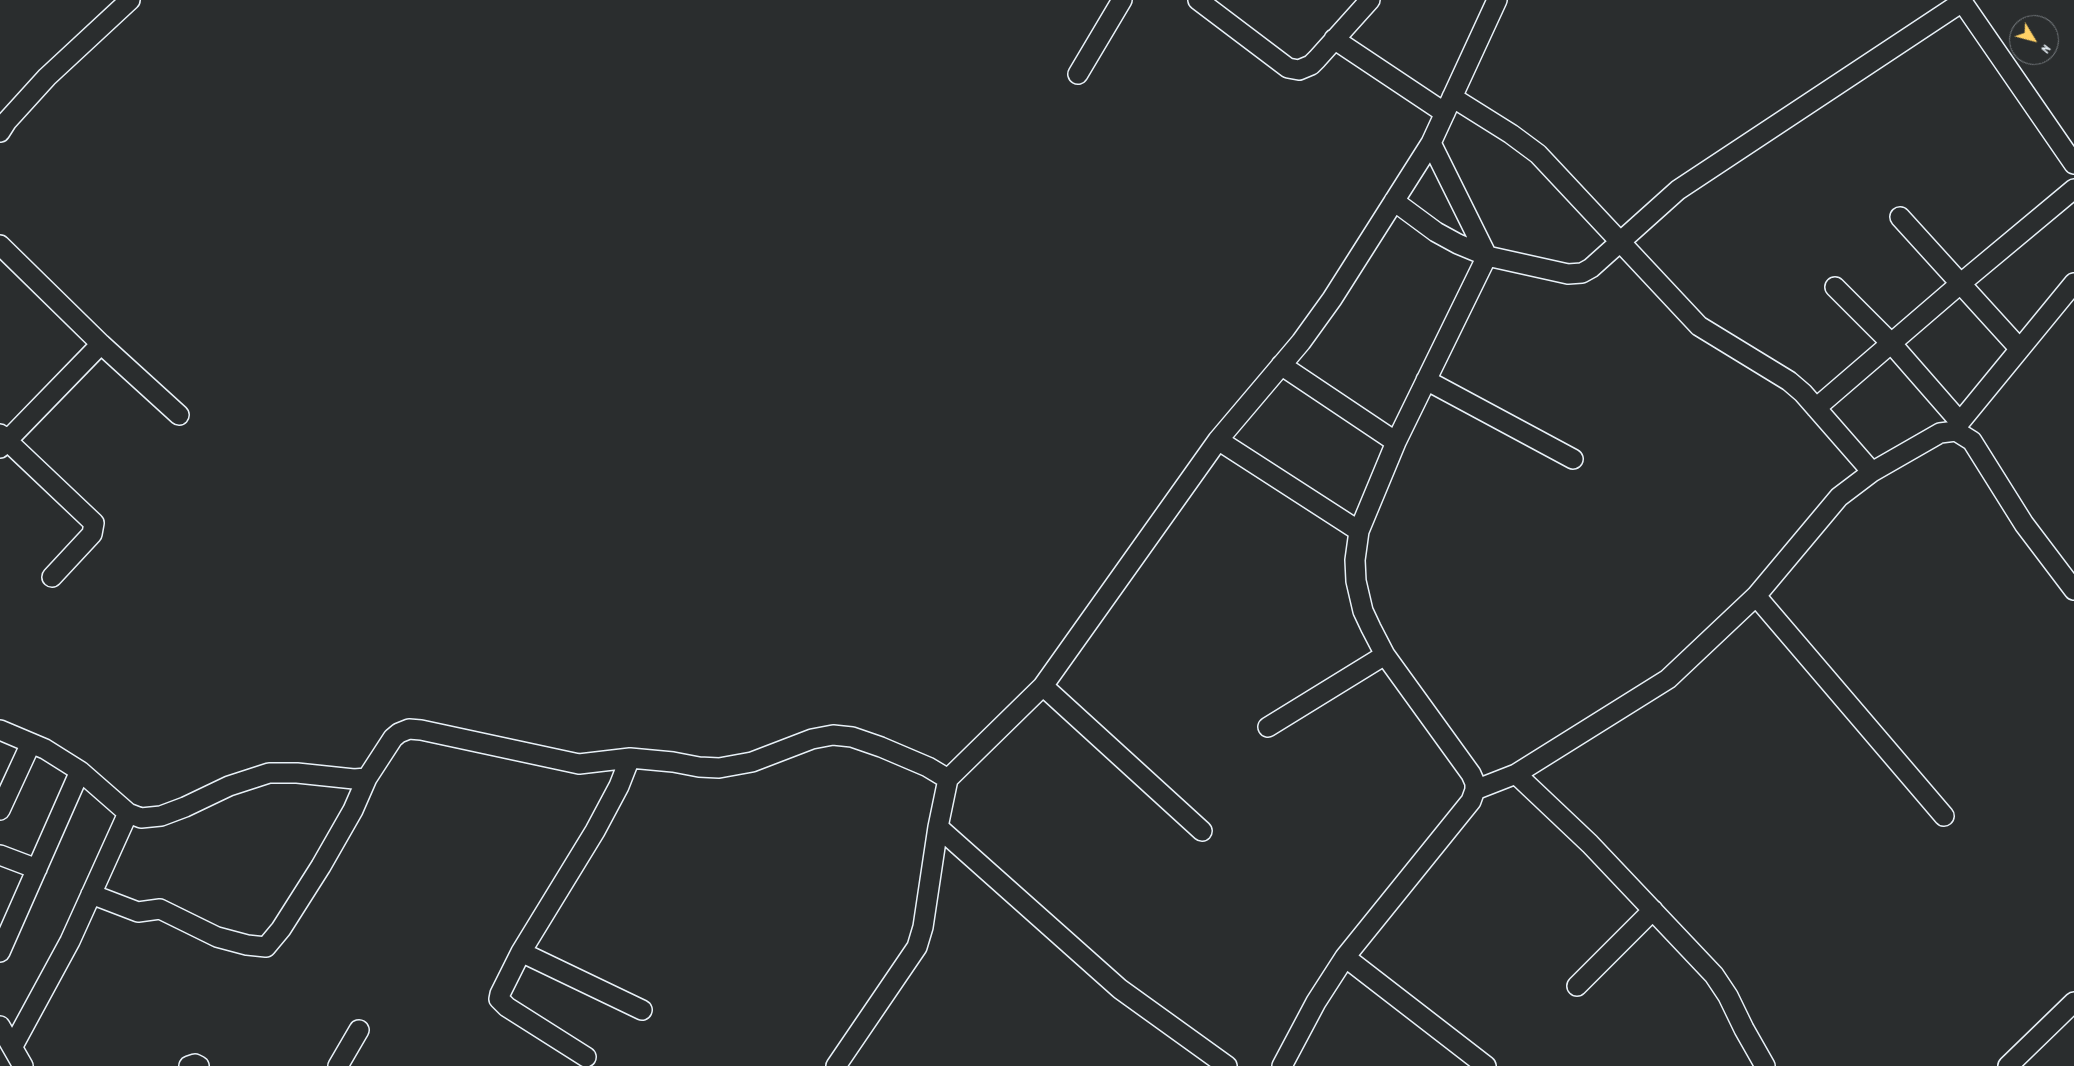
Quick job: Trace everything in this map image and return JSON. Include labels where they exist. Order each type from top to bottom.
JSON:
[{"type":"street","points":[[0,132],[7,121],[46,77],[130,0]]},
{"type":"street","points":[[1078,74],[1122,0]]},
{"type":"street","points":[[1198,0],[1288,68],[1299,70],[1311,65],[1370,0]]},
{"type":"street","points":[[836,1066],[916,947],[924,927],[938,827],[948,779],[1042,686],[1218,440],[1301,342],[1332,299],[1431,143],[1497,0]]},
{"type":"street","points":[[1394,201],[1436,232],[1487,256],[1575,274],[1582,273],[1591,268],[1678,190],[1962,1],[2074,164]]},
{"type":"street","points":[[1334,39],[1448,105],[1511,134],[1538,154],[1699,326],[1789,381],[1816,408],[1872,472]]},
{"type":"street","points":[[1431,143],[1487,256]]},
{"type":"street","points":[[1816,408],[2074,189]]},
{"type":"street","points":[[1900,216],[2019,348]]},
{"type":"street","points":[[0,245],[100,344],[179,415]]},
{"type":"street","points":[[1282,1066],[1316,1002],[1345,958],[1471,801],[1475,790],[1475,783],[1470,774],[1385,655],[1363,611],[1356,581],[1355,560],[1359,531],[1396,442],[1487,256]]},
{"type":"street","points":[[1475,790],[1516,774],[1668,679],[1756,596],[1839,497],[1872,472],[1940,433],[1958,426],[2019,348],[2074,283]]},
{"type":"street","points":[[1835,287],[1891,343],[1972,441],[2024,524],[2074,590]]},
{"type":"street","points":[[52,577],[92,534],[94,523],[2,441],[100,344]]},
{"type":"street","points":[[1281,365],[1396,442]]},
{"type":"street","points":[[1426,380],[1573,459]]},
{"type":"street","points":[[1218,440],[1359,531]]},
{"type":"street","points":[[1756,596],[1944,816]]},
{"type":"street","points":[[1268,727],[1385,655]]},
{"type":"street","points":[[1042,686],[1202,831]]},
{"type":"street","points":[[91,894],[138,912],[160,909],[217,937],[247,945],[266,947],[281,929],[321,866],[353,810],[367,778],[393,738],[399,732],[409,729],[579,764],[630,758],[719,768],[752,762],[812,739],[833,735],[852,737],[881,747],[928,767],[948,779]]},
{"type":"street","points":[[0,730],[31,743],[80,771],[128,813],[141,818],[161,816],[229,786],[269,773],[297,773],[354,779],[367,778]]},
{"type":"street","points":[[2,802],[31,743]]},
{"type":"street","points":[[586,1056],[507,1007],[499,999],[503,986],[521,952],[596,831],[619,786],[630,758]]},
{"type":"street","points":[[0,952],[80,771]]},
{"type":"street","points":[[1516,774],[1590,844],[1722,986],[1765,1066]]},
{"type":"street","points":[[13,1046],[70,941],[128,813]]},
{"type":"street","points":[[938,827],[1120,989],[1228,1066]]},
{"type":"street","points":[[0,855],[37,870]]},
{"type":"street","points":[[1577,986],[1653,910]]},
{"type":"street","points":[[521,952],[642,1010]]},
{"type":"street","points":[[1345,958],[1486,1066]]},
{"type":"street","points":[[2008,1066],[2074,1002]]},
{"type":"street","points":[[0,1026],[23,1066]]},
{"type":"street","points":[[338,1066],[360,1030]]},
{"type":"street","points":[[189,1066],[195,1064],[199,1066]]}]
